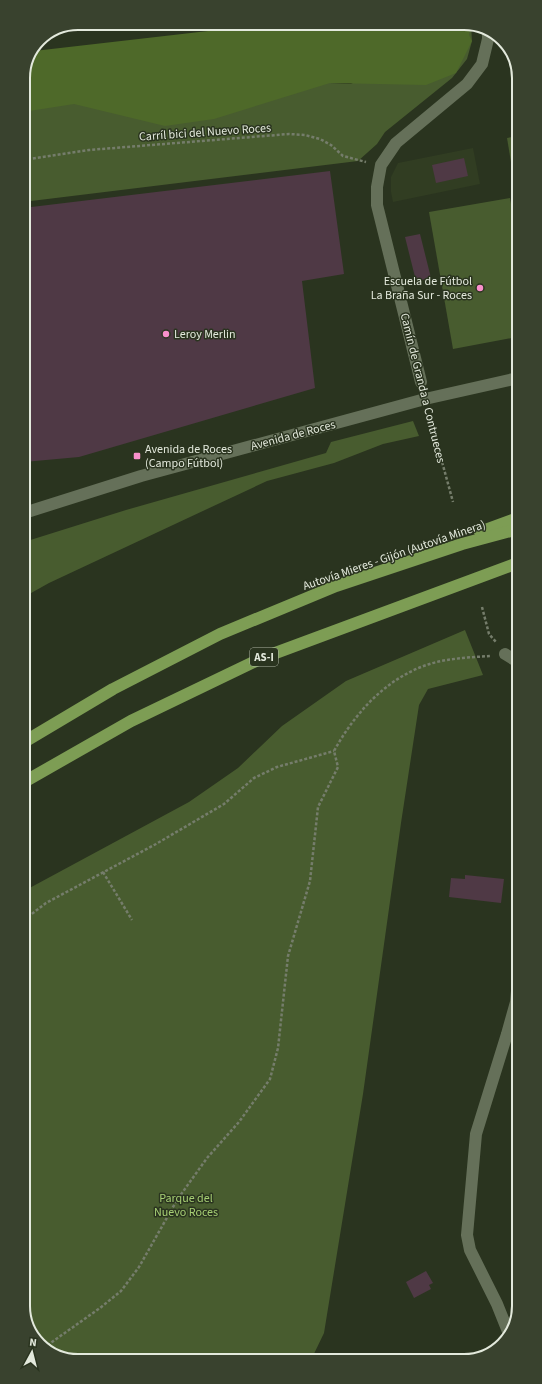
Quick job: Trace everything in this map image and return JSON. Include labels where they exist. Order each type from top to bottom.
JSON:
[{"type":"highway","points":[[336,586],[512,520]]},
{"type":"highway","name":"Autovía Mieres - Gijón (Autovía Minera)","points":[[30,738],[113,689],[220,634],[336,586],[462,544],[512,531]]},
{"type":"highway","name":"AS-I","points":[[30,779],[131,722],[262,658],[512,565]]},
{"type":"street","name":"Camín de Granda a Contrueces","points":[[421,382],[377,205],[377,187],[381,166],[396,142],[467,84],[482,64],[488,36]]},
{"type":"street","name":"Avenida de Roces","points":[[30,511],[141,476],[425,399],[512,379]]},
{"type":"street","points":[[505,654],[512,658]]},
{"type":"street","points":[[507,1328],[497,1304],[470,1250],[467,1235],[476,1134],[512,1016]]},
{"type":"path","name":"Carríl bici del Nuevo Roces","points":[[30,159],[90,150],[289,134],[305,135],[320,139],[331,145],[343,156],[381,166]]},
{"type":"path","name":"Camín de Granda a Contrueces","points":[[425,399],[453,502]]},
{"type":"path","points":[[482,607],[489,634],[505,654]]},
{"type":"path","points":[[52,1342],[121,1291],[139,1267],[181,1194],[207,1158],[239,1122],[270,1079],[278,1048],[288,956],[310,881],[318,807],[338,767],[334,751],[344,733],[371,699],[404,674],[440,661],[505,654]]},
{"type":"path","points":[[30,915],[46,903],[156,844],[224,804],[254,778],[277,767],[334,751]]},
{"type":"path","points":[[103,872],[132,920]]},
{"type":"shaded area","points":[[473,148],[480,184],[393,202],[391,177],[398,163]]},
{"type":"green space","points":[[217,30],[467,30],[470,30],[469,35],[472,41],[456,73],[426,85],[330,83],[214,119],[165,126],[74,104],[30,111],[30,75],[35,57],[39,50]]},
{"type":"green space","points":[[455,30],[471,31],[472,41],[467,59],[452,78],[385,132],[377,144],[358,161],[30,201],[30,88],[107,72],[351,84]]},
{"type":"green space","points":[[512,137],[512,168],[507,138]]},
{"type":"green space","name":"Escuela de Fútbol La Braña Sur - Roces","points":[[510,198],[512,210],[512,338],[453,349],[429,212]]},
{"type":"green space","points":[[413,421],[419,436],[383,444],[334,463],[267,481],[49,583],[30,594],[30,540],[126,510],[326,453],[331,442]]},
{"type":"green space","name":"Parque del Nuevo Roces","points":[[465,630],[483,675],[428,689],[419,705],[363,1094],[324,1333],[314,1354],[75,1354],[57,1349],[52,1346],[52,1332],[38,1332],[30,1312],[30,888],[189,802],[238,768],[282,726],[346,681]]},
{"type":"building","points":[[464,158],[468,176],[436,183],[432,165]]},
{"type":"building","name":"Leroy Merlin","points":[[330,171],[344,274],[302,281],[315,388],[79,457],[30,461],[30,207]]},
{"type":"building","points":[[420,234],[431,278],[416,281],[405,237]]},
{"type":"building","points":[[465,875],[504,879],[501,903],[449,897],[451,878],[465,879]]},
{"type":"building","points":[[426,1271],[433,1283],[429,1285],[431,1289],[414,1298],[406,1282]]},
{"type":"place","name":"Escuela de Fútbol La Braña Sur - Roces","points":[[480,288]]},
{"type":"place","name":"Leroy Merlin","points":[[166,334]]},
{"type":"place","name":"Avenida de Roces (Campo Fútbol)","points":[[137,456]]}]
